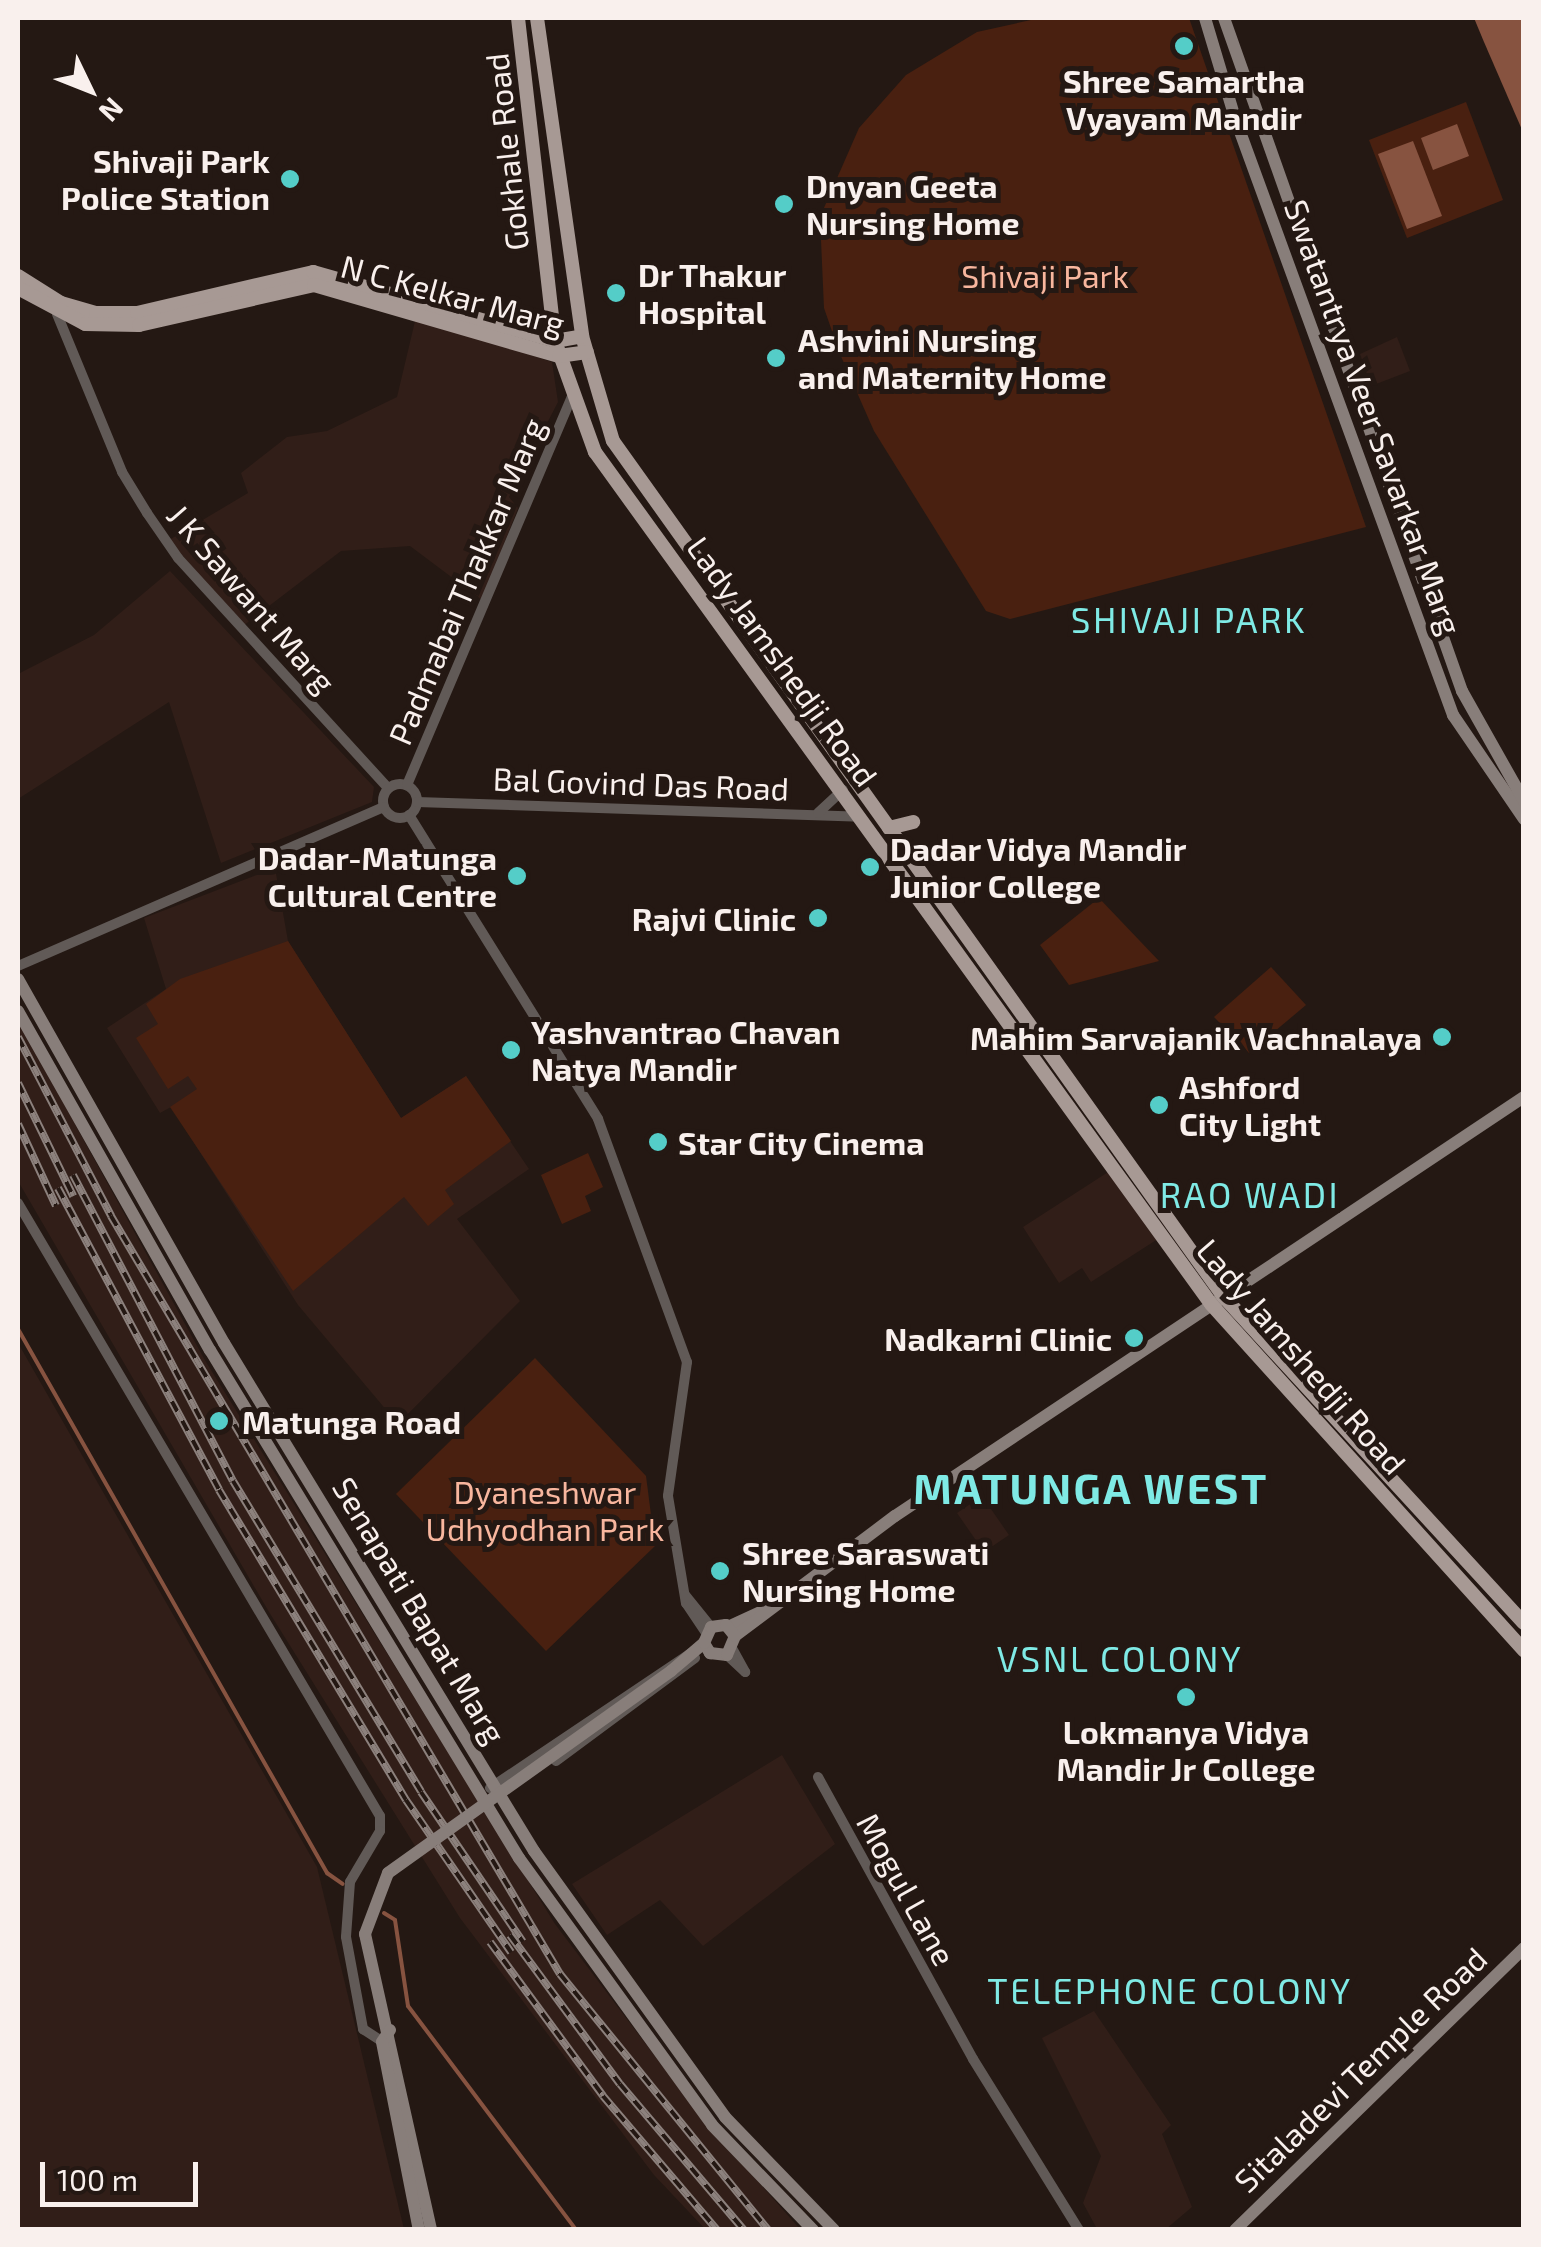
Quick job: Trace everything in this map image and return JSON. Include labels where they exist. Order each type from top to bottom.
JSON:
[{"type":"main road","name":"Gokhale Road","points":[[518,18],[555,340]]},
{"type":"main road","name":"Gokhale Road","points":[[537,18],[582,336]]},
{"type":"main road","name":"Swatantrya Veer Savarkar Marg","points":[[1205,18],[1235,118],[1454,715],[1524,820]]},
{"type":"main road","name":"Swatantrya Veer Savarkar Marg","points":[[1224,18],[1462,691],[1524,802]]},
{"type":"main road","name":"N C Kelkar Marg","points":[[18,276],[61,303],[96,313],[136,313],[314,272],[555,340],[582,336]]},
{"type":"main road","name":"N C Kelkar Marg","points":[[18,288],[57,314],[85,324],[139,325],[314,286],[558,356],[587,352]]},
{"type":"main road","name":"Lady Jamshedji Road","points":[[582,336],[614,441],[1218,1300],[1524,1623]]},
{"type":"main road","name":"Lady Jamshedji Road","points":[[555,340],[595,452],[1218,1300],[1524,1651]]},
{"type":"main road","points":[[889,828],[912,822]]},
{"type":"main road","name":"Senapati Bapat Marg","points":[[18,978],[282,1438],[502,1798],[725,2116],[834,2230]]},
{"type":"main road","name":"Senapati Bapat Marg","points":[[18,1011],[269,1447],[480,1794],[712,2125],[813,2230]]},
{"type":"main road","points":[[419,2230],[389,2039],[365,1934],[388,1872],[685,1661],[707,1638],[732,1631],[771,1607],[1218,1300],[1524,1097]]},
{"type":"main road","points":[[269,1447],[282,1438]]},
{"type":"main road","points":[[298,1494],[312,1486]]},
{"type":"main road","points":[[325,1539],[339,1531]]},
{"type":"main road","points":[[346,1574],[360,1565]]},
{"type":"main road","points":[[707,1638],[730,1653],[732,1631]]},
{"type":"main road","points":[[416,1689],[431,1681]]},
{"type":"main road","name":"Sitaladevi Temple Road","points":[[1235,2230],[1524,1948]]},
{"type":"main road","points":[[397,2099],[432,2230]]},
{"type":"main road","points":[[776,2191],[786,2180]]},
{"type":"street","name":"J K Sawant Marg","points":[[57,314],[122,472],[146,514],[216,600],[388,788]]},
{"type":"street","name":"Padmabai Thakkar Marg","points":[[407,785],[572,396]]},
{"type":"street","points":[[384,808],[388,788],[407,785],[417,802],[409,815]]},
{"type":"street","points":[[818,813],[843,789]]},
{"type":"street","name":"Bal Govind Das Road","points":[[417,802],[818,813],[864,818]]},
{"type":"street","points":[[384,808],[394,817],[409,815]]},
{"type":"street","points":[[18,966],[384,808]]},
{"type":"street","points":[[409,815],[598,1119],[687,1362],[668,1496],[686,1595],[707,1638]]},
{"type":"street","points":[[18,1203],[380,1816],[380,1831],[350,1882],[346,1937],[363,2029],[389,2039]]},
{"type":"street","points":[[730,1653],[745,1672]]},
{"type":"street","points":[[480,1794],[685,1661]]},
{"type":"street","points":[[502,1798],[685,1661]]},
{"type":"street","name":"Mogul Lane","points":[[818,1777],[973,2059],[1079,2230]]},
{"type":"shaded area","points":[[1474,18],[1523,18],[1523,132],[1484,42]]},
{"type":"shaded area","points":[[1457,124],[1469,156],[1433,170],[1421,138]]},
{"type":"shaded area","points":[[1413,141],[1442,216],[1407,229],[1378,154]]},
{"type":"shaded area","points":[[416,317],[552,362],[558,402],[509,497],[518,508],[482,600],[410,546],[341,551],[243,626],[169,540],[248,493],[241,473],[287,437],[327,431],[397,397]]},
{"type":"shaded area","points":[[1397,337],[1410,371],[1371,386],[1360,354]]},
{"type":"shaded area","points":[[170,571],[374,787],[372,802],[221,863],[169,702],[18,799],[18,674],[94,635]]},
{"type":"shaded area","points":[[275,868],[288,941],[401,1118],[466,1076],[529,1169],[457,1219],[520,1301],[398,1424],[298,1305],[171,1107],[160,1113],[107,1028],[166,989],[144,918]]},
{"type":"shaded area","points":[[18,1004],[77,1128],[206,1362],[555,1924],[701,2117],[800,2229],[705,2229],[654,2175],[460,1918],[269,1612],[18,1181]]},
{"type":"shaded area","points":[[1119,1165],[1164,1235],[1091,1282],[1082,1268],[1059,1283],[1023,1227]]},
{"type":"shaded area","points":[[18,1343],[317,1867],[404,2229],[18,2229]]},
{"type":"shaded area","points":[[982,1496],[1009,1535],[984,1552],[957,1513]]},
{"type":"shaded area","points":[[782,1755],[835,1844],[703,1946],[660,1900],[607,1935],[572,1884]]},
{"type":"shaded area","points":[[1094,2011],[1171,2125],[1162,2134],[1192,2207],[1166,2229],[1097,2229],[1083,2203],[1101,2156],[1042,2038]]},
{"type":"green space","name":"Shivaji Park","points":[[1040,18],[1189,18],[1366,527],[1010,619],[986,611],[874,431],[840,354],[824,308],[820,217],[859,128],[906,75],[977,32]]},
{"type":"green space","points":[[1466,102],[1503,200],[1407,238],[1369,140]]},
{"type":"green space","points":[[1099,898],[1159,961],[1069,985],[1040,945]]},
{"type":"green space","points":[[288,941],[401,1118],[466,1076],[511,1141],[445,1190],[454,1204],[428,1226],[404,1197],[293,1291],[170,1107],[197,1089],[188,1076],[168,1089],[136,1038],[158,1024],[146,1004],[180,979]]},
{"type":"green space","points":[[1271,967],[1306,1005],[1249,1053],[1214,1017]]},
{"type":"green space","points":[[588,1153],[603,1187],[585,1196],[591,1211],[562,1224],[541,1175]]},
{"type":"green space","name":"Dyaneshwar Udhyodhan Park","points":[[535,1358],[646,1476],[655,1546],[546,1651],[396,1494]]},
{"type":"waterway","points":[[18,1329],[327,1873],[343,1884]]},
{"type":"waterway","points":[[384,1913],[395,1920],[408,2006],[576,2230]]},
{"type":"railway","points":[[18,1037],[111,1216],[560,1974],[768,2230]]},
{"type":"railway","points":[[18,1083],[73,1196]]},
{"type":"railway","points":[[18,1124],[56,1206]]},
{"type":"railway","points":[[73,1175],[233,1481],[421,1792],[523,1942]]},
{"type":"railway","points":[[58,1188],[219,1490],[406,1800],[511,1952]]},
{"type":"railway","points":[[510,1935],[620,2084],[744,2230]]},
{"type":"railway","points":[[490,1942],[603,2096],[717,2230]]},
{"type":"place","name":"Shree Samartha Vyayam Mandir","points":[[1184,46]]},
{"type":"place","name":"Shivaji Park Police Station","points":[[290,179]]},
{"type":"place","name":"Dnyan Geeta Nursing Home","points":[[784,204]]},
{"type":"place","name":"Dr Thakur Hospital","points":[[616,293]]},
{"type":"place","name":"Ashvini Nursing and Maternity Home","points":[[776,358]]},
{"type":"place","name":"Dadar Vidya Mandir Junior College","points":[[870,867]]},
{"type":"place","name":"Dadar-Matunga Cultural Centre","points":[[517,876]]},
{"type":"place","name":"Rajvi Clinic","points":[[818,918]]},
{"type":"place","name":"Mahim Sarvajanik Vachnalaya","points":[[1442,1037]]},
{"type":"place","name":"Yashvantrao Chavan Natya Mandir","points":[[511,1050]]},
{"type":"place","name":"Ashford City Light","points":[[1159,1105]]},
{"type":"place","name":"Star City Cinema","points":[[658,1142]]},
{"type":"place","name":"Nadkarni Clinic","points":[[1134,1338]]},
{"type":"place","name":"Matunga Road","points":[[219,1421]]},
{"type":"place","name":"Shree Saraswati Nursing Home","points":[[720,1571]]},
{"type":"place","name":"Lokmanya Vidya Mandir Jr College","points":[[1186,1697]]},
{"type":"district","name":"SHIVAJI PARK","points":[[1189,619]]},
{"type":"district","name":"RAO WADI","points":[[1250,1194]]},
{"type":"district","name":"MATUNGA WEST","points":[[1091,1487]]},
{"type":"district","name":"VSNL COLONY","points":[[1120,1658]]},
{"type":"district","name":"TELEPHONE COLONY","points":[[1170,1990]]}]
